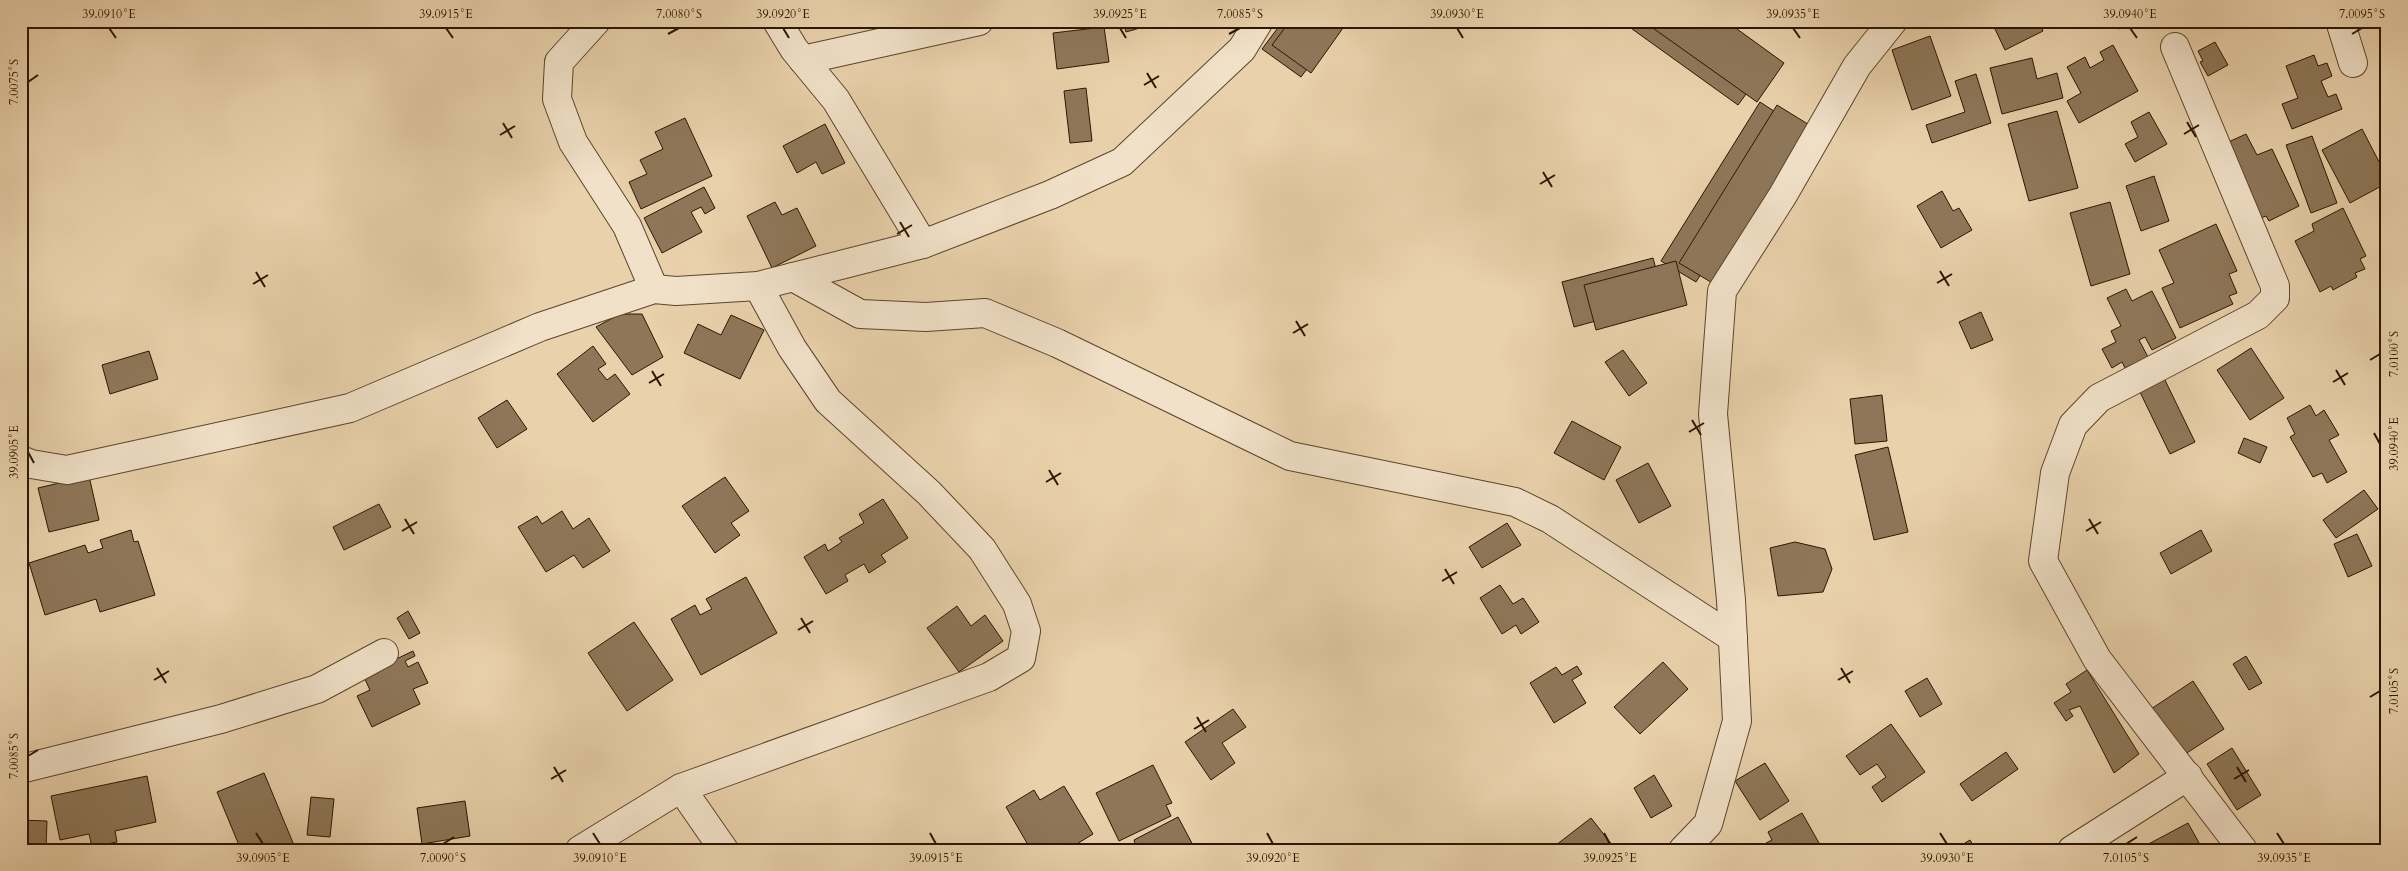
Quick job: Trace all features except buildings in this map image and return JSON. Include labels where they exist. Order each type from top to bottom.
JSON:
[{"type":"street","points":[[596,21],[559,62],[558,98],[573,142],[627,226],[654,289]]},
{"type":"street","points":[[777,21],[803,60],[836,100],[923,244]]},
{"type":"street","points":[[803,60],[979,21]]},
{"type":"street","points":[[1683,850],[1708,824],[1736,721],[1733,638],[1713,414],[1722,291],[1783,195],[1857,66],[1893,21]]},
{"type":"street","points":[[2340,21],[2353,63]]},
{"type":"street","points":[[21,460],[31,464],[67,470],[350,408],[540,327],[654,289],[676,291],[758,286],[923,244],[1050,195],[1122,162],[1242,48],[1259,22]]},
{"type":"street","points":[[2175,46],[2275,286],[2274,298],[2258,315],[2099,398],[2073,425],[2055,472],[2043,561],[2097,659],[2243,850]]},
{"type":"street","points":[[793,277],[860,314],[926,317],[985,313],[1057,343],[1290,456],[1515,502],[1550,519],[1733,638]]},
{"type":"street","points":[[580,850],[681,788],[988,677],[1021,658],[1026,631],[1017,604],[982,549],[929,493],[828,401],[792,348],[758,286]]},
{"type":"street","points":[[21,769],[221,718],[317,689],[384,653]]},
{"type":"street","points":[[2072,850],[2188,776]]},
{"type":"street","points":[[681,788],[724,850]]}]
